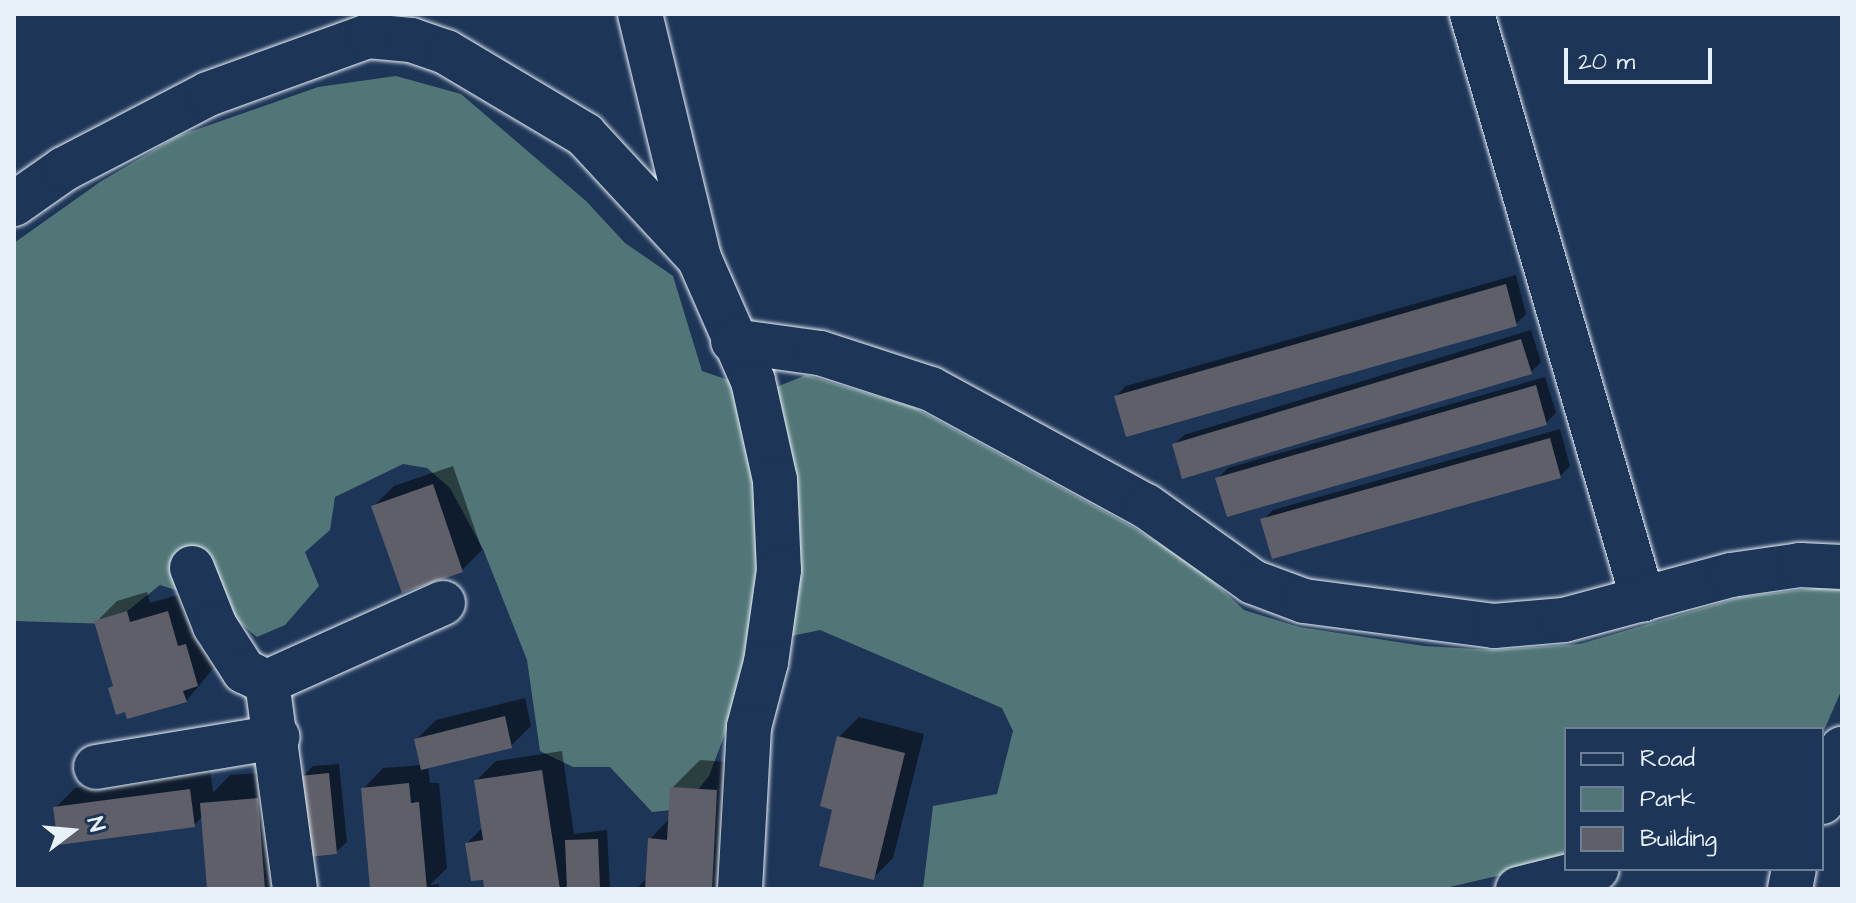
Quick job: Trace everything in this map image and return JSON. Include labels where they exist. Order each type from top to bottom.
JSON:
[{"type":"street","points":[[640,14],[699,258],[753,381],[775,480],[779,570],[766,662],[749,727],[740,889]]},
{"type":"street","points":[[1472,14],[1643,600]]},
{"type":"street","points":[[14,204],[64,169],[208,94],[368,36],[411,40],[446,52],[585,135],[699,258]]},
{"type":"street","points":[[733,341],[820,353],[931,389],[1146,506],[1253,582],[1304,601],[1494,626],[1564,620],[1731,575],[1800,565],[1842,567]]},
{"type":"street","points":[[192,568],[215,626],[244,671],[267,682],[443,603]]},
{"type":"street","points":[[267,682],[278,737],[295,889]]},
{"type":"street","points":[[96,767],[278,737]]},
{"type":"street","points":[[1824,797],[1842,749]]},
{"type":"street","points":[[1518,889],[1589,871]]},
{"type":"green space","points":[[396,76],[461,94],[586,201],[625,243],[673,276],[702,371],[764,392],[806,375],[913,407],[1131,526],[1199,568],[1244,610],[1299,627],[1424,646],[1493,650],[1580,644],[1741,597],[1842,585],[1842,689],[1824,730],[1824,727],[1564,727],[1564,860],[1441,889],[923,889],[933,806],[997,794],[1013,731],[1002,708],[820,630],[782,638],[729,723],[709,776],[682,809],[652,812],[610,767],[573,767],[540,751],[527,660],[483,549],[450,488],[427,468],[403,464],[335,497],[330,530],[305,552],[319,586],[285,625],[257,637],[215,602],[160,585],[111,624],[14,621],[14,243],[100,182],[178,136],[318,87]]},
{"type":"building","points":[[1506,284],[1517,326],[1126,437],[1114,396]]},
{"type":"building","points":[[1521,339],[1532,374],[1182,479],[1172,444]]},
{"type":"building","points":[[1536,385],[1547,425],[1227,517],[1215,478]]},
{"type":"building","points":[[1550,438],[1561,478],[1272,559],[1260,519]]},
{"type":"building","points":[[433,484],[463,572],[402,593],[371,506]]},
{"type":"building","points":[[127,611],[130,622],[168,611],[178,646],[186,644],[198,686],[183,691],[187,702],[127,719],[125,712],[116,715],[108,688],[113,686],[94,621]]},
{"type":"building","points":[[505,716],[512,748],[421,770],[414,739]]},
{"type":"building","points":[[837,736],[905,753],[874,880],[819,866],[832,810],[820,806]]},
{"type":"building","points":[[542,770],[560,889],[484,889],[483,880],[471,881],[465,843],[483,840],[474,780]]},
{"type":"building","points":[[329,773],[337,854],[308,857],[300,776]]},
{"type":"building","points":[[409,783],[411,803],[419,802],[427,889],[370,889],[361,788]]},
{"type":"building","points":[[670,787],[717,790],[712,889],[645,889],[648,838],[667,840]]},
{"type":"building","points":[[190,789],[195,827],[58,845],[53,807]]},
{"type":"building","points":[[258,798],[265,889],[207,889],[200,803]]},
{"type":"building","points":[[598,839],[600,889],[567,889],[565,840]]}]
